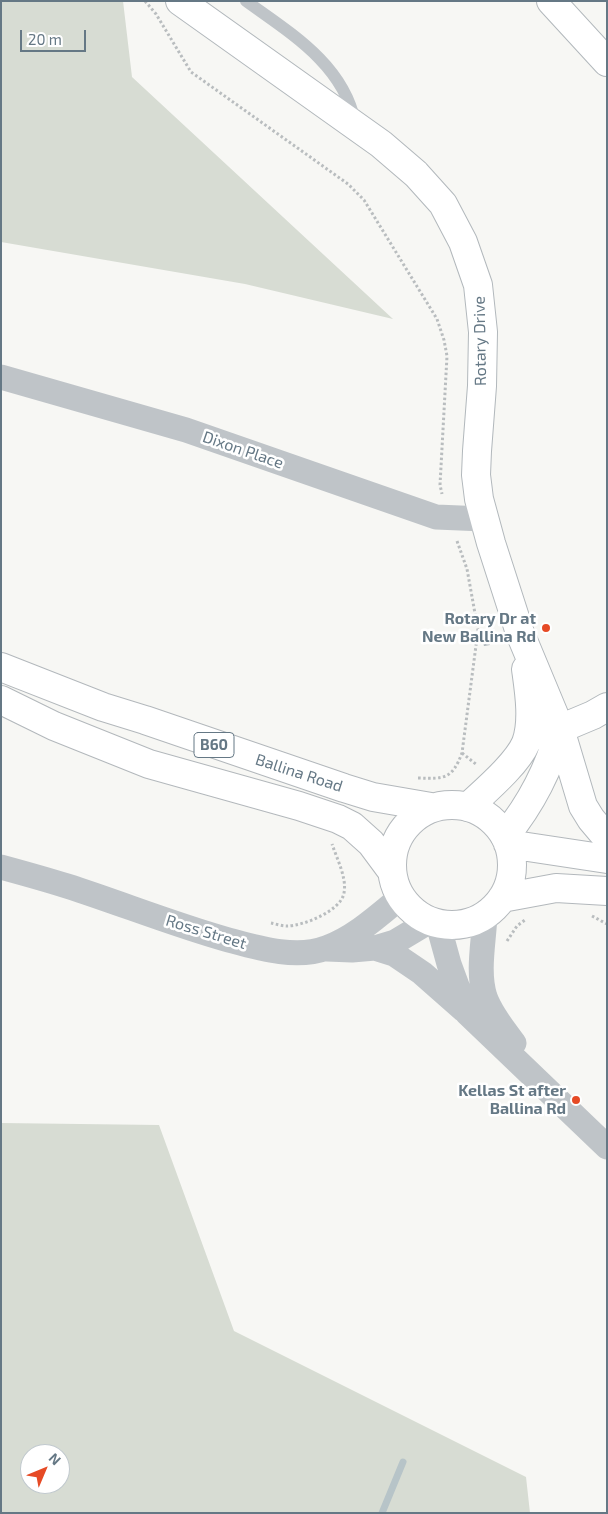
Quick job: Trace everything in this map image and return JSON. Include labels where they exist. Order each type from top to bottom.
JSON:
[{"type":"main road","name":"Rotary Drive","points":[[180,1],[381,144],[416,174],[443,204],[463,242],[478,285],[483,332],[476,475],[479,499],[520,633],[560,729],[583,806],[607,838]]},
{"type":"main road","points":[[551,1],[607,62]]},
{"type":"main road","name":"Rotary Drive","points":[[468,806],[509,766],[525,744],[529,730],[530,710],[520,633]]},
{"type":"main road","name":"Ballina Road","points":[[1,667],[103,708],[344,788],[373,797],[432,807]]},
{"type":"main road","name":"Ballina Road","points":[[1,700],[54,726],[149,764],[315,810],[338,819],[352,826],[371,843],[391,870]]},
{"type":"main road","points":[[525,744],[607,707]]},
{"type":"main road","points":[[494,907],[507,890],[512,871],[511,852],[507,840],[547,769],[560,729]]},
{"type":"main road","name":"B60","points":[[434,922],[413,911],[396,888],[391,870],[393,849],[401,830],[415,816],[432,807],[450,804],[468,806],[479,811],[498,826],[507,840]]},
{"type":"main road","points":[[507,840],[607,859]]},
{"type":"main road","points":[[434,922],[448,925],[467,923],[494,907],[556,888],[607,891]]},
{"type":"street","name":"Dixon Place","points":[[1,377],[186,430],[436,517],[484,519]]},
{"type":"street","name":"Ross Street","points":[[1,867],[67,886],[188,928],[260,948],[289,952],[325,949],[346,939],[401,897]]},
{"type":"street","points":[[494,907],[482,968],[485,997],[503,1029],[553,1095]]},
{"type":"street","points":[[325,949],[352,950],[375,948],[395,942],[434,922],[467,1013]]},
{"type":"street","points":[[375,948],[394,954],[409,962],[467,1013],[607,1147]]},
{"type":"lane","points":[[246,1],[304,42],[339,81],[352,105],[356,127]]},
{"type":"path","points":[[145,1],[156,14],[191,72],[348,184],[364,200],[437,319],[447,356],[440,485],[443,497]]},
{"type":"path","points":[[409,777],[436,779],[447,776],[456,769],[462,753],[478,630],[467,569]]},
{"type":"path","points":[[462,753],[480,768]]},
{"type":"path","points":[[271,923],[287,926],[309,920],[326,914],[341,901],[344,894],[344,882],[330,838]]},
{"type":"path","points":[[586,912],[607,924]]},
{"type":"path","points":[[506,943],[516,926],[531,917]]},
{"type":"shaded area","points":[[1,1],[123,1],[132,77],[393,319],[245,284],[1,242]]},
{"type":"shaded area","points":[[1,1123],[159,1125],[234,1331],[526,1477],[530,1513],[1,1513]]},
{"type":"building","points":[[488,635],[490,645],[484,646],[481,636]]},
{"type":"waterway","points":[[382,1513],[403,1462]]},
{"type":"place","name":"Rotary Dr at New Ballina Rd","points":[[546,628]]},
{"type":"place","name":"Kellas St after Ballina Rd","points":[[576,1100]]}]
